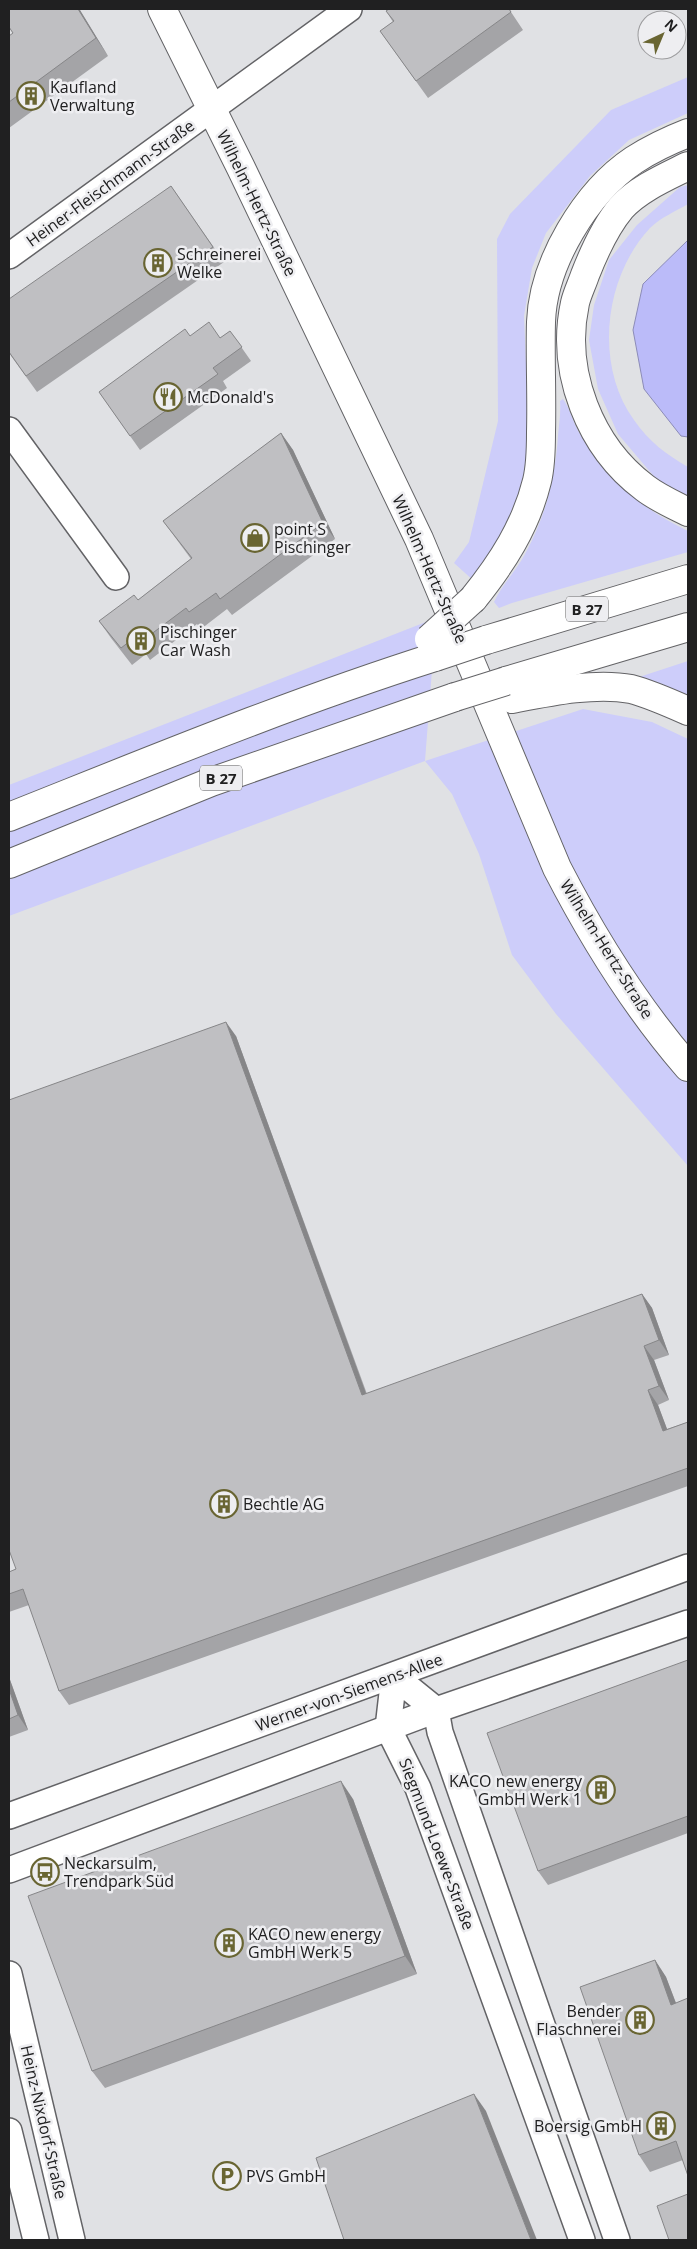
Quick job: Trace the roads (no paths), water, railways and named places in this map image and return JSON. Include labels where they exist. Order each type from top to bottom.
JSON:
[{"type":"main road","name":"Wilhelm-Hertz-Straße","points":[[155,9],[186,61]]},
{"type":"main road","name":"Wilhelm-Hertz-Straße","points":[[162,9],[210,109],[242,168],[419,539],[557,868],[578,908],[632,996],[688,1067]]},
{"type":"main road","points":[[432,648],[504,558],[525,520],[537,479],[542,393],[541,320],[548,283],[563,242],[579,217],[611,179],[634,160],[688,132]]},
{"type":"main road","points":[[688,166],[656,181],[621,208],[594,251],[575,303],[572,341],[576,379],[584,407],[607,449],[629,475],[646,489],[688,512]]},
{"type":"main road","name":"B 27","points":[[9,817],[240,725],[375,676],[432,648],[486,640],[688,579]]},
{"type":"main road","name":"B 27","points":[[9,864],[211,782],[451,702],[509,690],[688,627]]},
{"type":"main road","points":[[509,690],[630,689],[688,711]]},
{"type":"street","name":"Heiner-Fleischmann-Straße","points":[[9,256],[349,9]]},
{"type":"street","points":[[9,430],[116,577]]},
{"type":"street","name":"Werner-von-Siemens-Allee","points":[[9,1816],[688,1567]]},
{"type":"street","points":[[9,1870],[436,1710],[688,1623]]},
{"type":"street","points":[[394,1676],[436,1710],[440,1732],[617,2240]]},
{"type":"street","points":[[388,1728],[394,1676]]},
{"type":"street","name":"Siegmund-Loewe-Straße","points":[[388,1728],[418,1788],[582,2240]]},
{"type":"street","name":"Heinz-Nixdorf-Straße","points":[[9,1974],[72,2240]]},
{"type":"street","points":[[521,2072],[554,2061]]},
{"type":"street","points":[[9,2132],[36,2240]]},
{"type":"place","name":"Kaufland Verwaltung","points":[[31,96]]},
{"type":"place","name":"Schreinerei Welke","points":[[158,263]]},
{"type":"place","name":"McDonald's","points":[[168,397]]},
{"type":"place","name":"point S Pischinger","points":[[255,538]]},
{"type":"place","name":"Pischinger Car Wash","points":[[141,641]]},
{"type":"place","name":"Bechtle AG","points":[[224,1504]]},
{"type":"place","name":"KACO new energy GmbH Werk 1","points":[[601,1790]]},
{"type":"place","name":"Neckarsulm, Trendpark Süd","points":[[45,1872]]},
{"type":"place","name":"KACO new energy GmbH Werk 5","points":[[229,1943]]},
{"type":"place","name":"Bender Flaschnerei","points":[[640,2020]]},
{"type":"place","name":"Boersig GmbH","points":[[661,2126]]},
{"type":"place","name":"PVS GmbH","points":[[227,2176]]}]
